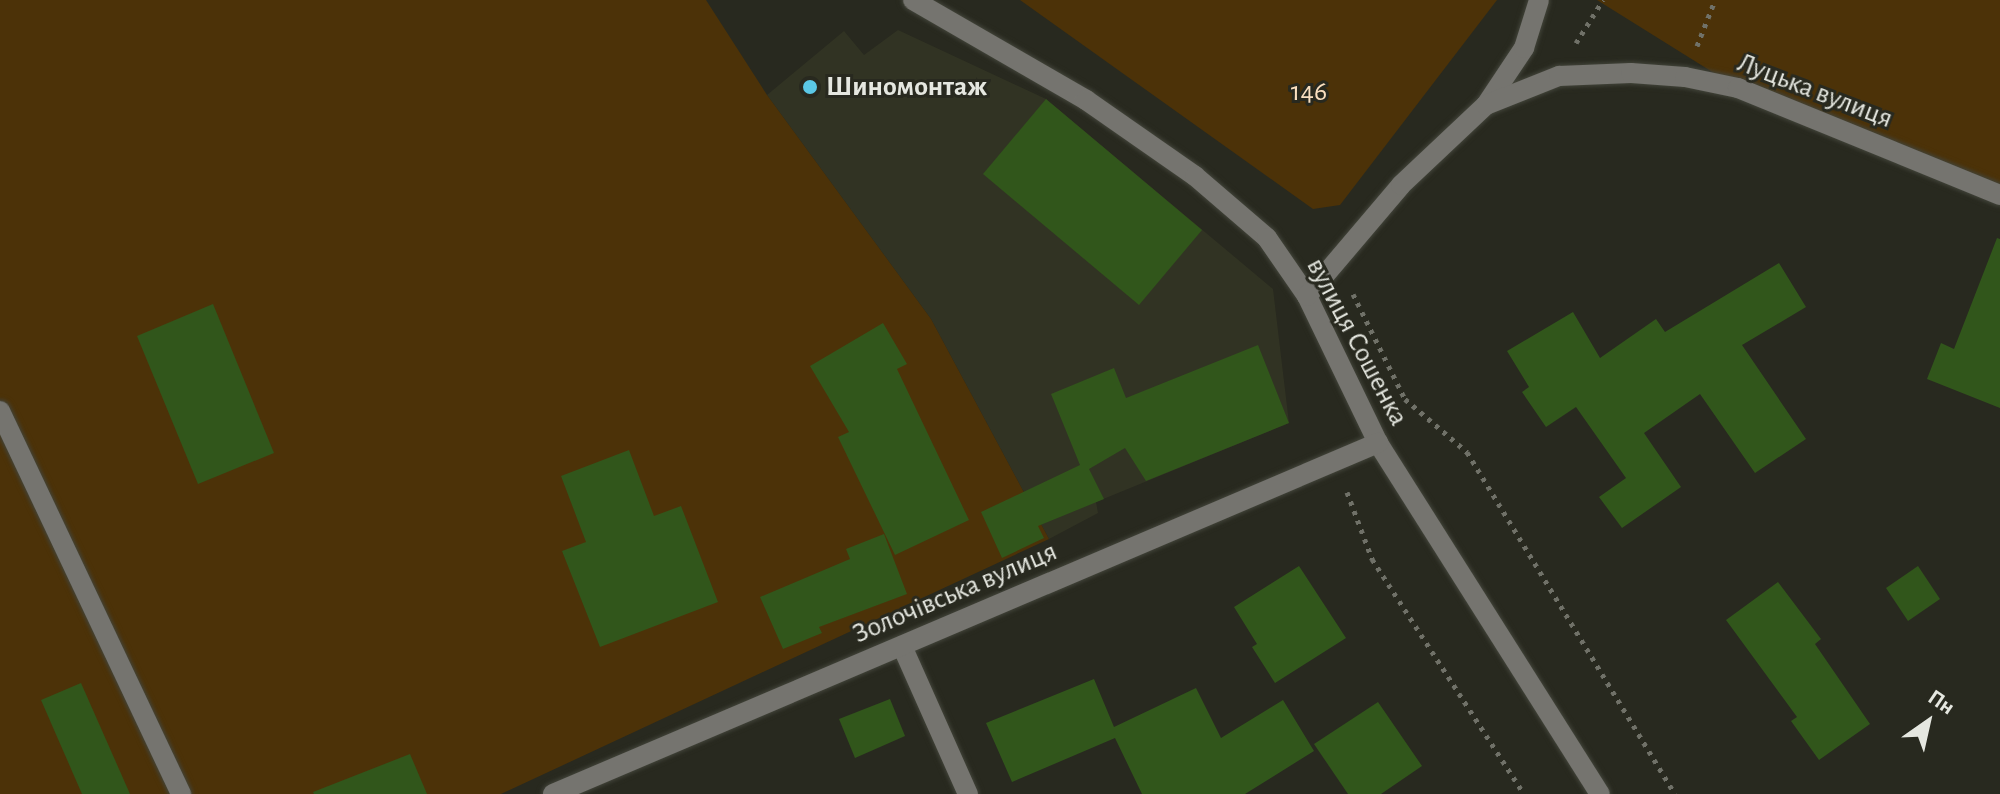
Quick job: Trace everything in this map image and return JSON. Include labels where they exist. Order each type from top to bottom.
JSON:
[{"type":"street","name":"вулиця Сошенка","points":[[913,0],[1086,100],[1195,176],[1267,238],[1307,296],[1378,443],[1600,794]]},
{"type":"street","points":[[1486,105],[1524,48],[1539,0]]},
{"type":"street","name":"Луцька вулиця","points":[[1307,296],[1401,185],[1486,105],[1559,76],[1631,73],[1685,77],[1738,88],[2000,195]]},
{"type":"street","points":[[0,411],[181,794]]},
{"type":"street","name":"Золочівська вулиця","points":[[553,794],[1378,443]]},
{"type":"street","points":[[902,646],[968,794]]},
{"type":"path","points":[[1559,76],[1590,16],[1603,0]]},
{"type":"path","points":[[1685,77],[1715,0]]},
{"type":"path","points":[[1335,461],[1372,559],[1524,794]]},
{"type":"shaded area","points":[[898,30],[1046,99],[1273,289],[1289,423],[1096,502],[1098,513],[1049,539],[931,319],[767,95],[844,31],[864,55]]},
{"type":"green space","points":[[0,0],[706,0],[767,95],[931,319],[1049,539],[501,794],[0,794]]},
{"type":"green space","name":"146","points":[[1020,0],[1497,0],[1340,205],[1313,209]]},
{"type":"green space","points":[[1597,0],[2000,0],[2000,195],[1738,88]]},
{"type":"building","points":[[1046,99],[1202,230],[1139,305],[983,174]]},
{"type":"building","points":[[1997,238],[2000,239],[2000,408],[1927,379],[1941,343],[1954,349]]},
{"type":"building","points":[[1779,263],[1806,307],[1742,345],[1806,439],[1755,473],[1700,394],[1644,433],[1681,487],[1622,528],[1599,497],[1626,478],[1576,407],[1546,427],[1522,392],[1529,387],[1507,351],[1573,312],[1600,358],[1656,319],[1665,332]]},
{"type":"building","points":[[213,304],[274,453],[198,484],[137,336]]},
{"type":"building","points":[[883,323],[907,364],[897,369],[969,520],[895,555],[838,437],[849,432],[810,366]]},
{"type":"building","points":[[1258,345],[1289,423],[1146,481],[1125,448],[1089,469],[1104,499],[1038,526],[1044,538],[1002,558],[981,512],[1080,465],[1051,394],[1114,368],[1126,398]]},
{"type":"building","points":[[629,450],[654,516],[681,506],[718,602],[600,647],[562,551],[586,542],[561,476]]},
{"type":"building","points":[[884,534],[907,594],[819,627],[822,633],[783,649],[760,597],[850,559],[846,549]]},
{"type":"building","points":[[1299,566],[1346,638],[1275,683],[1252,647],[1257,644],[1234,607]]},
{"type":"building","points":[[1918,566],[1940,599],[1908,621],[1886,588]]},
{"type":"building","points":[[1778,582],[1821,639],[1815,644],[1870,724],[1819,760],[1791,721],[1797,717],[1726,620]]},
{"type":"building","points":[[1094,679],[1114,727],[1196,688],[1221,738],[1283,700],[1314,751],[1245,794],[1142,794],[1115,738],[1012,782],[986,723]]},
{"type":"building","points":[[81,683],[130,794],[82,794],[41,700]]},
{"type":"building","points":[[890,699],[905,736],[855,758],[839,719]]},
{"type":"building","points":[[1378,702],[1422,766],[1381,794],[1348,794],[1314,744]]},
{"type":"building","points":[[410,754],[427,794],[313,792]]},
{"type":"place","name":"Шиномонтаж","points":[[810,87]]}]
